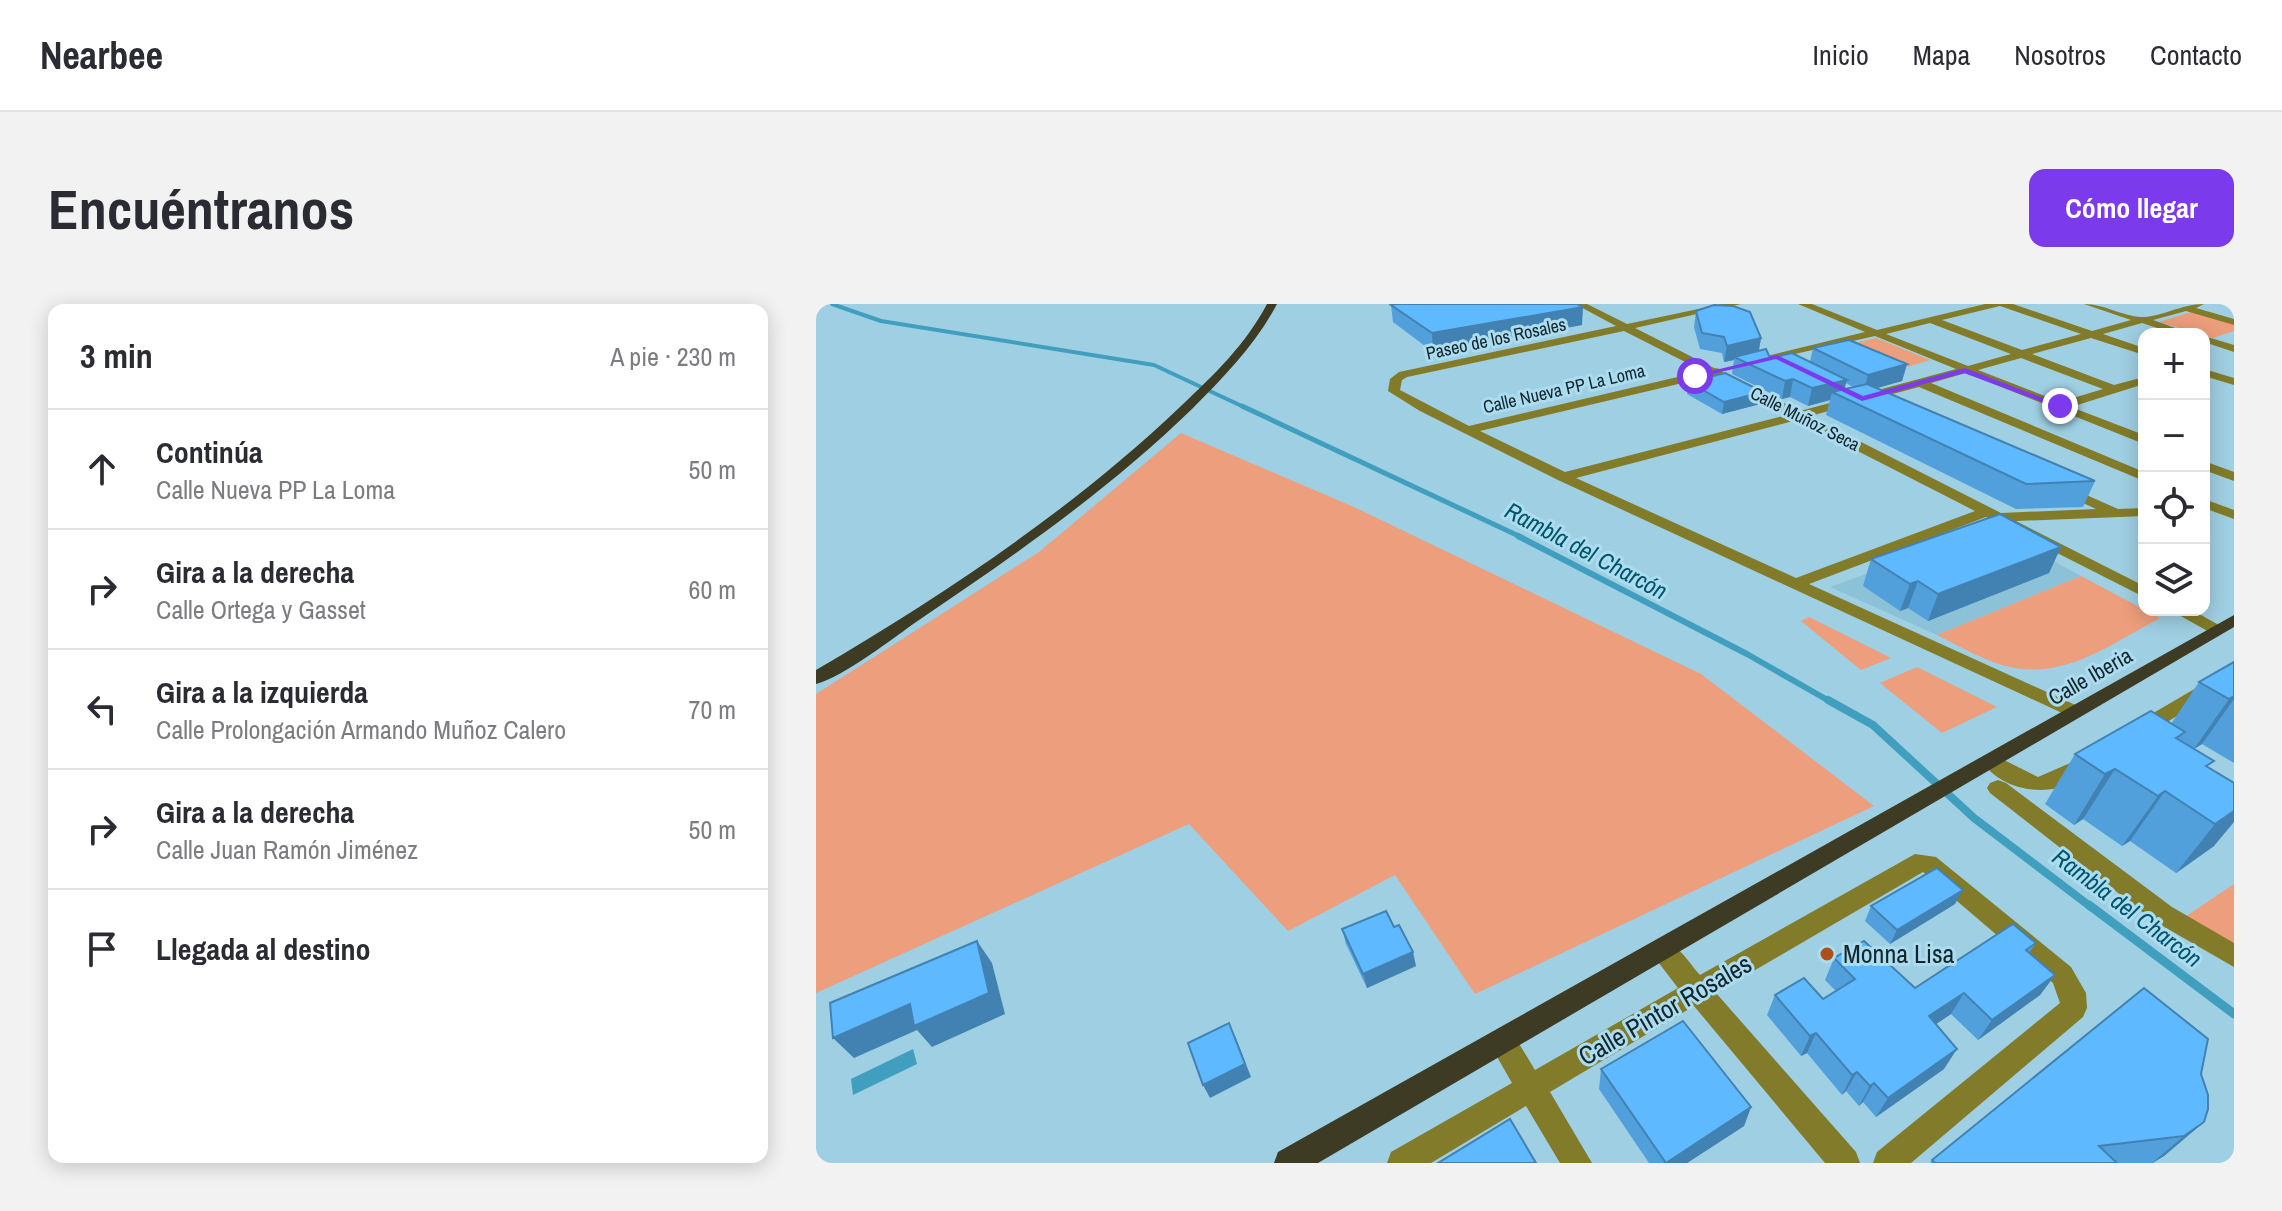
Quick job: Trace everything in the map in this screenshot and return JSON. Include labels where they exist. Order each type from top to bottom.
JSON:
[{"type":"main road","points":[[816,678],[881,640],[1091,493],[1225,369],[1264,321],[1272,304]]},
{"type":"main road","name":"Calle Iberia","points":[[1289,1163],[2225,625]]},
{"type":"street","name":"Calle Muñoz Seca","points":[[1580,304],[2138,589]]},
{"type":"street","name":"Paseo de los Rosales","points":[[1422,396],[1394,391],[1396,379],[1403,374],[1736,304]]},
{"type":"street","points":[[1803,304],[2138,438]]},
{"type":"street","points":[[1753,362],[2000,304],[2138,350]]},
{"type":"street","points":[[2089,304],[2167,328]]},
{"type":"street","points":[[2171,304],[2234,322]]},
{"type":"street","points":[[1563,477],[1965,371],[2199,304]]},
{"type":"street","points":[[1932,320],[2116,390]]},
{"type":"street","points":[[2210,341],[2233,348]]},
{"type":"street","points":[[1832,344],[1857,355]]},
{"type":"street","points":[[2218,354],[2233,348]]},
{"type":"street","points":[[1777,357],[1791,364]]},
{"type":"street","points":[[1451,365],[1422,396],[1467,430],[2075,713]]},
{"type":"street","name":"Calle Nueva PP La Loma","points":[[1467,430],[1730,368]]},
{"type":"street","points":[[1895,372],[2138,474]]},
{"type":"street","points":[[2210,374],[2234,382]]},
{"type":"street","points":[[2060,406],[2138,382]]},
{"type":"street","points":[[1848,392],[1876,405]]},
{"type":"street","points":[[2210,467],[2234,477]]},
{"type":"street","points":[[2046,481],[2116,513]]},
{"type":"street","points":[[1795,584],[1995,514],[2138,512]]},
{"type":"street","points":[[2197,616],[2225,625]]},
{"type":"street","points":[[1992,761],[2026,781],[2050,785],[2234,672]]},
{"type":"street","points":[[1998,788],[2163,914],[2234,956]]},
{"type":"street","name":"Calle Pintor Rosales","points":[[1402,1163],[1915,863],[1928,863],[2062,975],[2073,993],[2074,1008],[1888,1163]]},
{"type":"street","points":[[1662,950],[1845,1163]]},
{"type":"street","points":[[1502,1041],[1577,1163]]},
{"type":"shaded area","points":[[2191,312],[2234,324],[2234,331],[2213,338],[2210,337],[2210,328],[2179,328],[2159,322]]},
{"type":"shaded area","points":[[1876,338],[1930,360],[1900,369],[1843,346]]},
{"type":"shaded area","points":[[1181,433],[1354,507],[1701,674],[1874,806],[1475,994],[1395,875],[1288,931],[1189,824],[816,993],[816,694],[1039,552]]},
{"type":"shaded area","points":[[1992,528],[2081,576],[1937,635],[1830,587]]},
{"type":"shaded area","points":[[2081,576],[2138,606],[2138,616],[2160,618],[2083,659],[2043,669],[2021,669],[1999,664],[1937,635]]},
{"type":"shaded area","points":[[1809,617],[1891,658],[1861,670],[1801,621]]},
{"type":"shaded area","points":[[1917,667],[1997,707],[1942,733],[1880,683]]},
{"type":"shaded area","points":[[2234,884],[2234,945],[2185,917]]},
{"type":"shaded area","points":[[913,1049],[917,1064],[853,1095],[851,1079]]},
{"type":"building","points":[[1577,304],[1583,307],[1432,333],[1391,305]]},
{"type":"building","points":[[1714,305],[1733,306],[1750,312],[1761,338],[1727,346],[1724,337],[1702,333],[1696,311]]},
{"type":"building","points":[[1849,340],[1907,364],[1868,375],[1813,348]]},
{"type":"building","points":[[1766,349],[1770,358],[1792,353],[1847,380],[1812,388],[1793,379],[1785,381],[1734,357]]},
{"type":"building","points":[[1725,373],[1763,392],[1724,402],[1689,382]]},
{"type":"building","points":[[1867,384],[2095,481],[2026,484],[1832,392]]},
{"type":"building","points":[[2000,514],[2061,547],[1938,594],[1918,581],[1910,584],[1871,559]]},
{"type":"building","points":[[2234,662],[2234,696],[2229,699],[2199,682]]},
{"type":"building","points":[[2151,711],[2185,732],[2176,738],[2214,761],[2206,766],[2234,783],[2234,811],[2215,824],[2165,791],[2158,796],[2115,769],[2105,774],[2075,754]]},
{"type":"building","points":[[1937,868],[1963,890],[1897,930],[1871,906]]},
{"type":"building","points":[[1386,911],[1394,927],[1399,925],[1413,952],[1363,974],[1342,929]]},
{"type":"building","points":[[2013,924],[2036,943],[2026,950],[2055,975],[1992,1020],[1964,993],[1929,1016],[1957,1049],[1888,1098],[1874,1083],[1870,1086],[1857,1072],[1852,1075],[1816,1033],[1810,1036],[1775,995],[1804,978],[1823,999],[1855,979],[1834,958],[1864,941],[1915,988]]},
{"type":"building","points":[[977,941],[989,993],[914,1026],[910,1004],[833,1038],[830,1003]]},
{"type":"building","points":[[2144,988],[2208,1039],[2201,1074],[2208,1095],[2204,1122],[2184,1136],[2099,1146],[2117,1163],[1935,1163],[1932,1160]]},
{"type":"building","points":[[1683,1021],[1751,1107],[1666,1163],[1601,1069]]},
{"type":"building","points":[[1229,1023],[1245,1064],[1203,1085],[1188,1043]]},
{"type":"building","points":[[1510,1119],[1536,1163],[1438,1163]]},
{"type":"waterway","name":"Rambla del Charcón","points":[[832,304],[881,321],[1154,365],[1246,408]]},
{"type":"waterway","name":"Rambla del Charcón","points":[[1242,406],[1523,538]]},
{"type":"waterway","name":"Rambla del Charcón","points":[[1518,536],[1747,654],[1831,702]]},
{"type":"waterway","name":"Rambla del Charcón","points":[[1828,700],[1873,725],[1974,818],[2091,907]]},
{"type":"waterway","name":"Rambla del Charcón","points":[[2089,905],[2234,1014]]},
{"type":"place","name":"Monna Lisa","points":[[1827,954]]},
{"type":"route","points":[[1695,376],[1777,357],[1862,399],[1965,371],[2060,406]]}]
